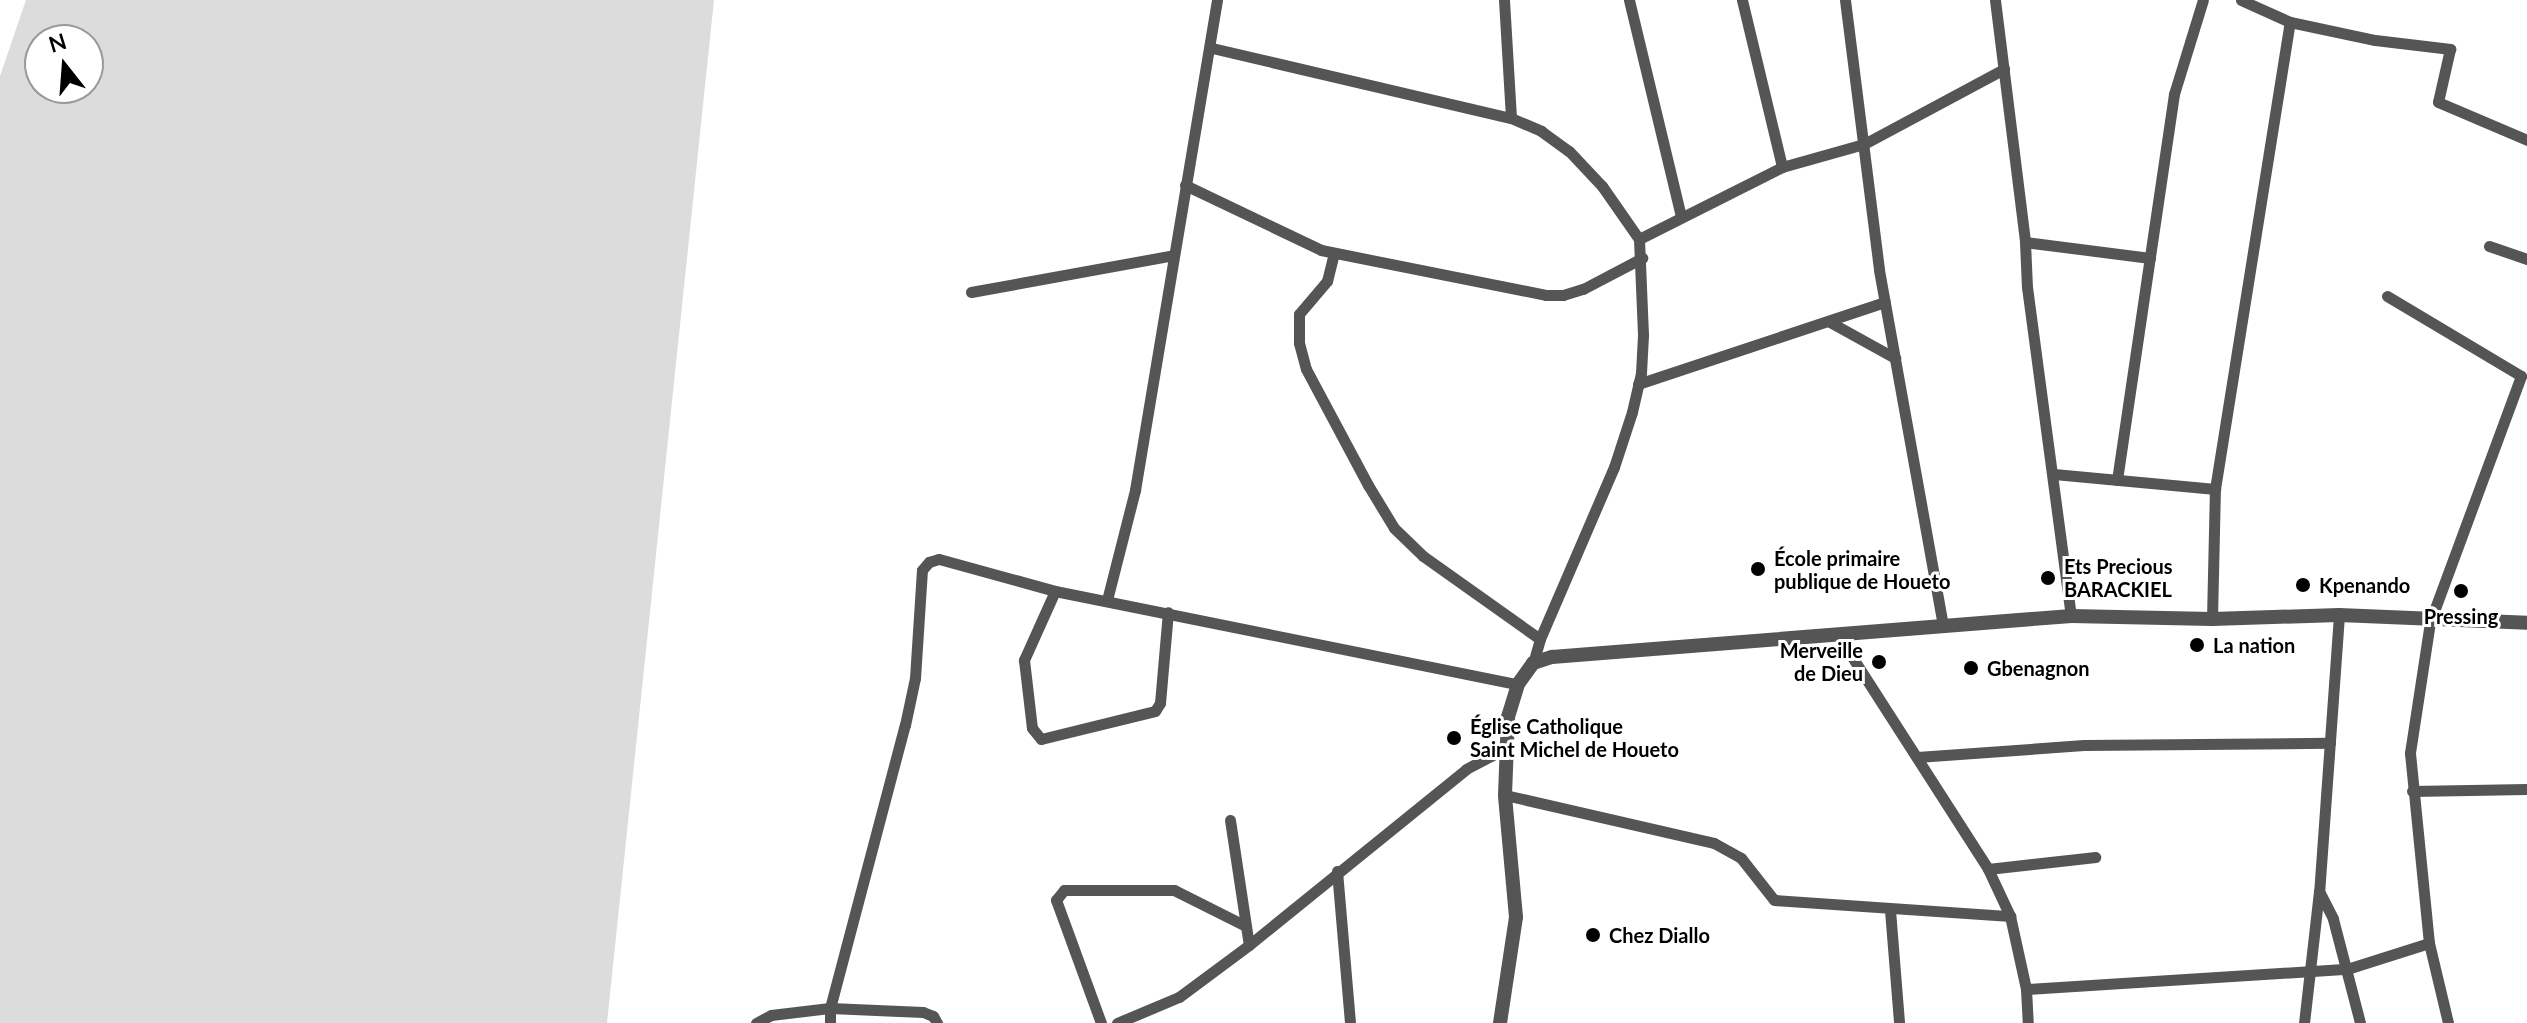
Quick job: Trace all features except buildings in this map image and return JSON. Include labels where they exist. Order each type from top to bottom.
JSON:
[{"type":"street","points":[[1107,600],[1135,490],[1185,185],[1212,48],[1217,0]]},
{"type":"street","points":[[1504,0],[1511,118]]},
{"type":"street","points":[[1629,0],[1681,217]]},
{"type":"street","points":[[1742,0],[1782,167]]},
{"type":"street","points":[[1845,0],[1885,302],[1943,625]]},
{"type":"street","points":[[1995,0],[2025,242],[2027,287],[2071,616]]},
{"type":"street","points":[[2117,480],[2174,94],[2203,0]]},
{"type":"street","points":[[2241,0],[2290,22],[2375,40],[2450,49],[2438,102],[2527,140]]},
{"type":"street","points":[[2212,619],[2215,489],[2290,22]]},
{"type":"street","points":[[1212,48],[1511,118],[1541,131],[1569,151],[1602,186],[1639,239],[1643,335],[1638,384],[1614,467],[1540,639],[1533,663],[1518,684],[1508,717],[1505,795],[1516,917],[1500,1023]]},
{"type":"street","points":[[1639,239],[1782,167],[1864,144],[2004,69]]},
{"type":"street","points":[[1185,185],[1334,253],[1563,295],[1642,258]]},
{"type":"street","points":[[2025,242],[2150,258]]},
{"type":"street","points":[[2489,246],[2527,259]]},
{"type":"street","points":[[1334,253],[1327,281],[1302,307],[1297,320],[1306,369],[1354,460],[1394,528],[1423,556],[1540,639]]},
{"type":"street","points":[[971,292],[1174,255]]},
{"type":"street","points":[[2387,296],[2521,376],[2430,622],[2410,753],[2429,943],[2448,1023]]},
{"type":"street","points":[[1638,384],[1885,302]]},
{"type":"street","points":[[1828,321],[1895,358]]},
{"type":"street","points":[[2054,474],[2215,489]]},
{"type":"street","points":[[830,1023],[830,1008],[905,725],[915,678],[922,570],[929,562],[939,559],[1055,591],[1518,684]]},
{"type":"street","points":[[1055,591],[1024,660],[1032,728],[1041,739],[1155,711],[1160,703],[1168,612]]},
{"type":"street","points":[[1533,663],[1552,657],[2071,616],[2212,619],[2339,615],[2430,622],[2527,623]]},
{"type":"street","points":[[2304,1023],[2319,891],[2339,615]]},
{"type":"street","points":[[1838,635],[1988,869],[2010,916],[2026,989],[2028,1023]]},
{"type":"street","points":[[1917,757],[2084,745],[2330,743]]},
{"type":"street","points":[[1117,1023],[1179,997],[1249,945],[1466,769],[1506,748]]},
{"type":"street","points":[[2412,791],[2527,789]]},
{"type":"street","points":[[1505,795],[1714,843],[1741,858],[1774,900],[2010,916]]},
{"type":"street","points":[[1230,820],[1249,945]]},
{"type":"street","points":[[1988,869],[2095,857]]},
{"type":"street","points":[[1337,871],[1350,1023]]},
{"type":"street","points":[[1101,1023],[1056,900],[1064,890],[1174,890],[1246,926]]},
{"type":"street","points":[[2319,891],[2333,919],[2360,1023]]},
{"type":"street","points":[[1890,910],[1899,1023]]},
{"type":"street","points":[[2026,989],[2347,969],[2429,943]]},
{"type":"street","points":[[756,1023],[771,1015],[830,1008],[923,1012],[933,1016],[937,1023]]},
{"type":"shaded area","points":[[26,0],[714,0],[607,1023],[0,1023],[0,76]]},
{"type":"place","name":"École primaire publique de Houeto","points":[[1758,569]]},
{"type":"place","name":"Ets Precious BARACKIEL","points":[[2048,578]]},
{"type":"place","name":"Kpenando","points":[[2303,585]]},
{"type":"place","name":"Pressing","points":[[2461,591]]},
{"type":"place","name":"La nation","points":[[2197,645]]},
{"type":"place","name":"Merveille de Dieu","points":[[1879,662]]},
{"type":"place","name":"Gbenagnon","points":[[1971,668]]},
{"type":"place","name":"Église Catholique Saint Michel de Houeto","points":[[1454,738]]},
{"type":"place","name":"Chez Diallo","points":[[1593,935]]}]
